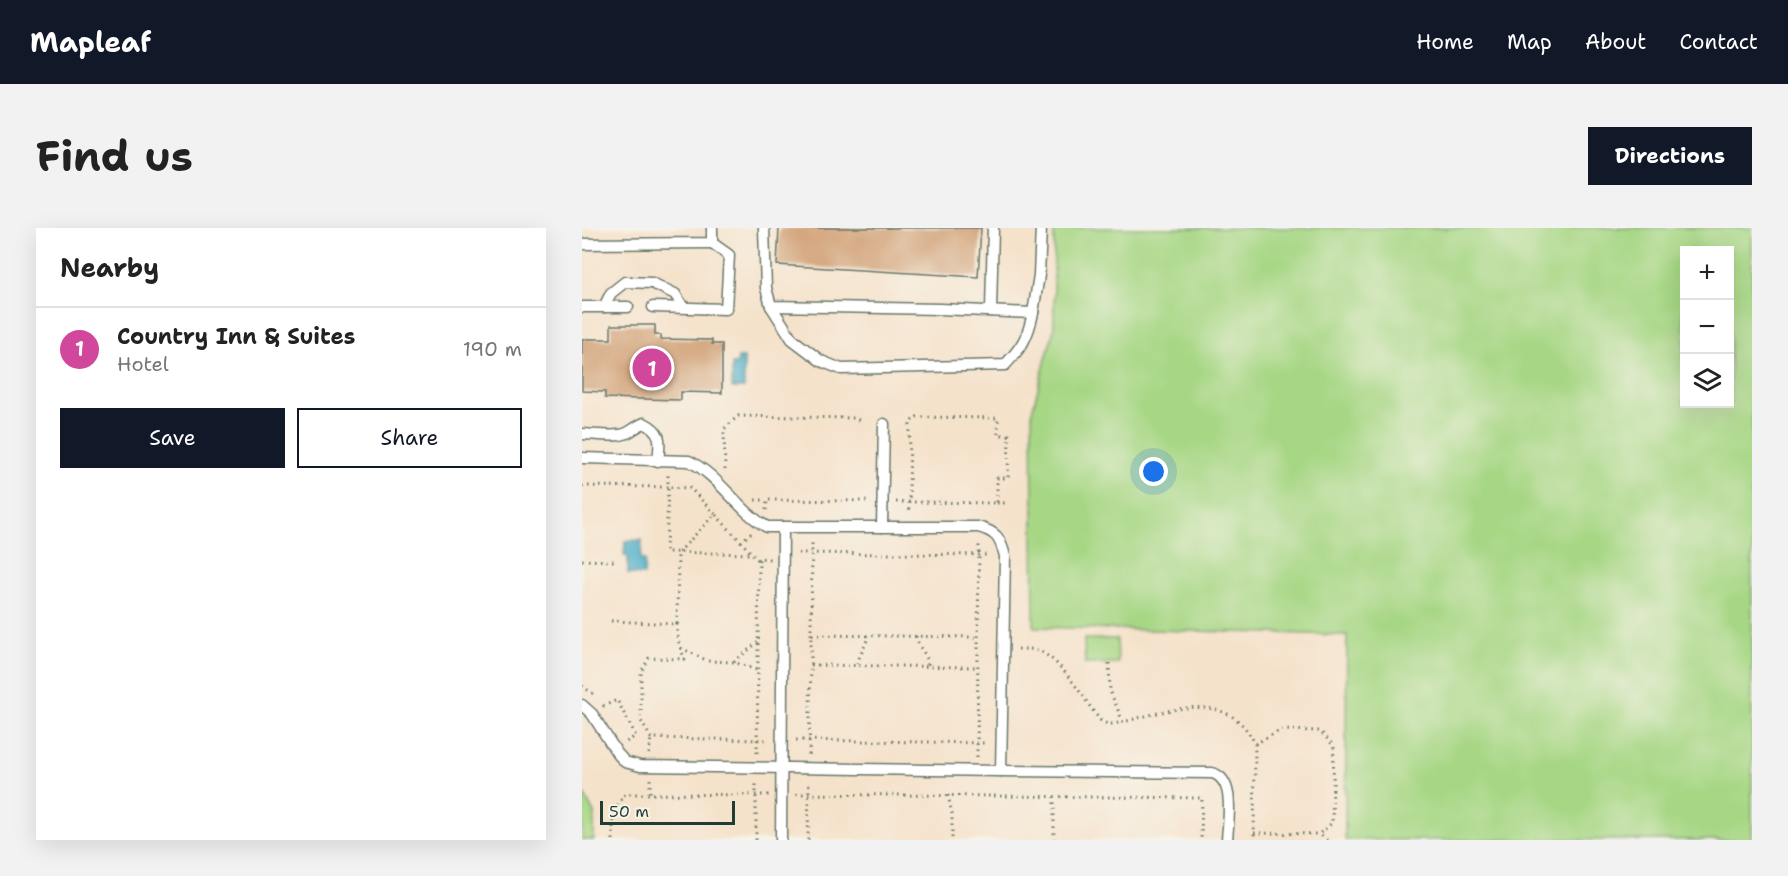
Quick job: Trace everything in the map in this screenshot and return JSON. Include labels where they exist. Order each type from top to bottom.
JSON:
[{"type":"lane","points":[[712,228],[712,243]]},
{"type":"lane","points":[[764,228],[766,288],[771,306],[792,339],[821,361],[841,369],[1005,365],[1028,335],[1039,275],[1041,228]]},
{"type":"lane","points":[[991,311],[993,228]]},
{"type":"lane","points":[[582,244],[712,243],[729,255],[726,309],[654,307]]},
{"type":"lane","points":[[604,307],[611,293],[625,282],[652,283],[675,294],[683,308]]},
{"type":"lane","points":[[771,306],[1033,313]]},
{"type":"lane","points":[[582,307],[628,307]]},
{"type":"lane","points":[[582,434],[619,435],[644,423],[655,428],[660,439],[658,460]]},
{"type":"lane","points":[[882,527],[884,424]]},
{"type":"lane","points":[[582,459],[689,461],[702,467],[754,520],[767,527],[979,527],[989,530],[1000,539],[1004,555],[1001,771]]},
{"type":"lane","points":[[781,840],[783,527]]},
{"type":"lane","points":[[582,705],[592,714],[611,746],[625,762],[640,766],[1212,772],[1218,774],[1228,788],[1227,840]]},
{"type":"path","points":[[732,476],[724,468],[724,429],[738,416],[854,418],[859,420]]},
{"type":"path","points":[[909,527],[910,422],[917,417],[998,418],[998,435],[1009,435],[1009,446],[1008,478],[997,478],[997,503]]},
{"type":"path","points":[[582,486],[690,488],[759,561],[756,840]]},
{"type":"path","points":[[668,487],[666,552],[752,554]]},
{"type":"path","points":[[747,492],[755,501],[870,501]]},
{"type":"path","points":[[765,511],[767,500]]},
{"type":"path","points":[[895,502],[1005,503]]},
{"type":"path","points":[[650,794],[651,738],[641,721],[641,672],[649,658],[686,659],[679,647],[677,624],[678,553],[716,514]]},
{"type":"path","points":[[977,771],[979,527]]},
{"type":"path","points":[[741,542],[752,532]]},
{"type":"path","points":[[798,553],[1004,555]]},
{"type":"path","points":[[809,755],[812,553]]},
{"type":"path","points":[[759,561],[759,558],[772,559]]},
{"type":"path","points":[[582,560],[615,561]]},
{"type":"path","points":[[611,621],[677,624]]},
{"type":"path","points":[[811,635],[978,637]]},
{"type":"path","points":[[857,665],[868,636]]},
{"type":"path","points":[[916,636],[918,645],[928,660],[928,666]]},
{"type":"path","points":[[734,662],[758,642]]},
{"type":"path","points":[[679,647],[708,661],[734,662],[757,670]]},
{"type":"path","points":[[1003,650],[1031,649],[1040,651],[1049,657],[1077,687],[1104,723],[1112,725],[1169,710],[1201,707],[1215,708],[1232,716],[1249,730],[1255,744],[1254,840]]},
{"type":"path","points":[[1108,663],[1110,691],[1123,722]]},
{"type":"path","points":[[811,665],[978,667]]},
{"type":"path","points":[[582,686],[591,691],[604,706],[617,700],[636,736],[624,743],[631,750]]},
{"type":"path","points":[[1255,744],[1281,730],[1320,731],[1334,746],[1332,823],[1318,834]]},
{"type":"path","points":[[651,738],[1001,743]]},
{"type":"path","points":[[808,840],[809,780]]},
{"type":"path","points":[[796,794],[1202,798],[1201,840]]},
{"type":"path","points":[[613,840],[613,812],[625,795],[770,795]]},
{"type":"path","points":[[948,795],[952,814],[952,840]]},
{"type":"path","points":[[1054,796],[1054,840]]},
{"type":"path","points":[[1254,833],[1318,834],[1327,840]]},
{"type":"green space","points":[[1054,228],[1752,228],[1752,840],[1345,840],[1347,635],[1034,627],[1032,411],[1054,329]]},
{"type":"green space","points":[[1084,639],[1117,639],[1118,663],[1085,664]]},
{"type":"green space","points":[[582,790],[594,813],[594,840],[582,840]]},
{"type":"water","points":[[738,358],[744,358],[744,388],[732,388],[732,364],[737,364]]},
{"type":"water","points":[[642,540],[641,560],[645,560],[644,575],[628,574],[628,556],[624,555],[625,541]]},
{"type":"building","points":[[779,228],[981,228],[978,277],[777,265]]},
{"type":"building","points":[[611,325],[655,325],[655,335],[661,335],[661,339],[712,340],[712,344],[722,344],[722,393],[681,392],[681,400],[605,398],[605,392],[582,391],[582,339],[611,339]]},
{"type":"place","name":"Country Inn & Suites","points":[[652,368]]}]
